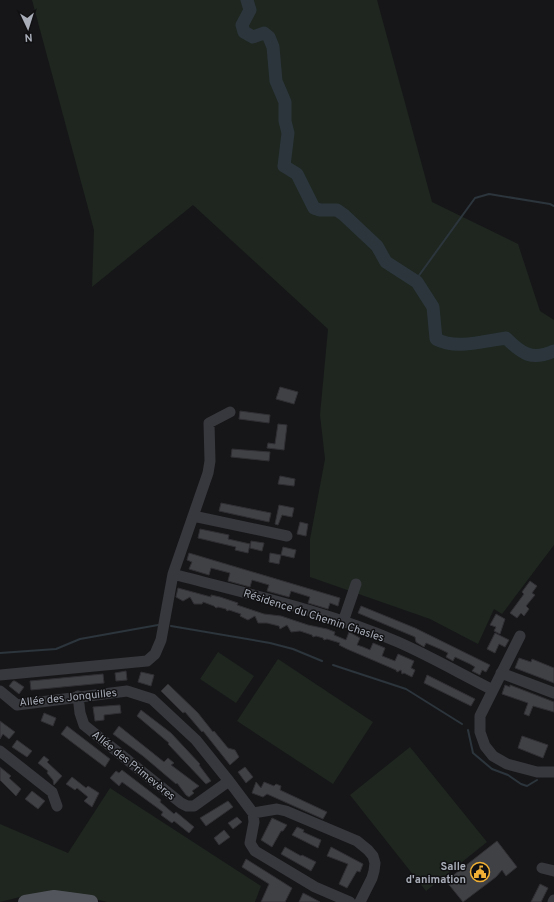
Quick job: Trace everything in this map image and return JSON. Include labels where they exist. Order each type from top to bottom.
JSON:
[{"type":"main road","points":[[25,902],[54,897],[91,902]]},
{"type":"street","points":[[0,675],[146,660],[155,654],[161,640],[174,574],[208,473],[210,461],[209,423],[230,412]]},
{"type":"street","points":[[193,516],[287,536]]},
{"type":"street","name":"Résidence du Chemin Chasles","points":[[174,574],[343,622],[398,642],[493,690]]},
{"type":"street","points":[[343,622],[356,584]]},
{"type":"street","points":[[520,636],[480,716],[480,732],[485,746],[493,756],[507,764],[537,772],[554,772]]},
{"type":"street","points":[[501,673],[554,693]]},
{"type":"street","name":"Allée des Jonquilles","points":[[0,691],[17,705],[78,696],[127,691],[152,698],[196,740],[253,813]]},
{"type":"street","name":"Allée des Primevères","points":[[78,696],[80,712],[84,724],[181,803],[187,806],[194,806],[229,781]]},
{"type":"street","points":[[0,751],[52,792],[57,806]]},
{"type":"street","points":[[350,902],[315,887],[255,850],[250,843],[254,822],[253,813],[277,809],[286,811],[357,841],[373,856],[375,863],[372,878],[360,902]]},
{"type":"street","points":[[542,868],[554,871]]},
{"type":"shaded area","points":[[32,0],[377,0],[432,202],[518,244],[540,311],[554,320],[554,545],[502,614],[494,609],[478,644],[430,619],[310,577],[310,539],[325,459],[320,415],[328,329],[193,205],[92,287],[94,230]]},
{"type":"shaded area","points":[[218,652],[254,676],[236,703],[200,679]]},
{"type":"shaded area","points":[[278,659],[373,722],[333,784],[237,721]]},
{"type":"shaded area","points":[[410,747],[487,842],[426,891],[350,795]]},
{"type":"shaded area","points":[[110,788],[261,886],[255,902],[107,902],[70,893],[28,895],[0,902],[0,824],[68,853]]},
{"type":"building","points":[[280,387],[298,392],[294,404],[276,399]]},
{"type":"building","points":[[240,411],[270,415],[269,423],[239,419]]},
{"type":"building","points":[[278,424],[287,425],[284,450],[267,448],[268,443],[275,444]]},
{"type":"building","points":[[232,449],[270,452],[269,461],[231,457]]},
{"type":"building","points":[[280,476],[295,479],[294,486],[278,484]]},
{"type":"building","points":[[221,503],[271,513],[269,522],[219,511]]},
{"type":"building","points":[[279,505],[294,508],[292,517],[282,515],[278,525],[275,524]]},
{"type":"building","points":[[300,522],[308,524],[306,536],[297,534]]},
{"type":"building","points":[[200,529],[229,535],[228,539],[250,544],[248,553],[235,550],[236,547],[198,538]]},
{"type":"building","points":[[251,541],[264,543],[262,551],[250,548]]},
{"type":"building","points":[[283,547],[296,550],[294,558],[281,555]]},
{"type":"building","points":[[189,553],[340,598],[338,606],[330,603],[328,609],[308,603],[310,597],[291,591],[289,597],[267,591],[269,585],[252,580],[250,587],[228,581],[230,573],[211,568],[209,575],[189,569],[192,562],[187,560]]},
{"type":"building","points":[[270,553],[281,555],[279,564],[269,562]]},
{"type":"building","points":[[530,581],[537,586],[532,593],[535,595],[526,606],[529,609],[524,616],[521,613],[517,618],[510,613],[524,594],[522,592]]},
{"type":"building","points":[[178,588],[211,597],[211,595],[220,597],[238,603],[237,605],[264,614],[281,616],[308,625],[327,629],[335,632],[334,635],[346,640],[349,632],[360,638],[357,645],[370,650],[373,643],[385,648],[382,656],[395,661],[398,654],[414,661],[411,668],[415,670],[412,677],[404,673],[402,674],[401,670],[397,672],[396,670],[347,649],[339,645],[340,643],[327,639],[324,640],[323,638],[316,636],[313,637],[312,635],[300,631],[291,632],[287,625],[280,629],[279,626],[267,623],[258,623],[255,616],[248,620],[240,616],[241,614],[229,610],[227,611],[226,609],[218,607],[216,608],[203,602],[202,604],[194,604],[190,597],[183,601],[176,597]]},
{"type":"building","points":[[361,606],[415,628],[490,665],[486,672],[482,670],[480,675],[472,671],[475,667],[470,664],[455,657],[453,661],[446,657],[448,653],[426,643],[424,647],[416,642],[415,637],[358,613]]},
{"type":"building","points":[[496,614],[505,619],[500,634],[494,631],[496,627],[490,625]]},
{"type":"building","points":[[495,633],[509,640],[505,647],[499,644],[495,653],[487,649]]},
{"type":"building","points":[[519,658],[531,662],[532,659],[554,668],[554,683],[515,668]]},
{"type":"building","points":[[126,671],[127,680],[116,681],[115,673]]},
{"type":"building","points":[[141,672],[154,675],[151,686],[138,682]]},
{"type":"building","points":[[103,674],[104,683],[31,690],[30,681]]},
{"type":"building","points":[[427,675],[475,699],[471,706],[424,683]]},
{"type":"building","points":[[13,681],[24,687],[19,694],[9,686]]},
{"type":"building","points":[[168,684],[198,713],[228,748],[235,750],[239,757],[230,765],[203,731],[202,732],[185,712],[183,713],[161,691]]},
{"type":"building","points":[[505,685],[510,687],[510,685],[554,702],[554,712],[533,706],[529,716],[524,714],[528,703],[502,694]]},
{"type":"building","points":[[120,705],[121,713],[104,715],[104,720],[95,721],[93,707]]},
{"type":"building","points":[[141,710],[171,733],[200,764],[199,765],[211,781],[206,784],[168,744],[169,743],[137,716]]},
{"type":"building","points":[[44,713],[56,718],[53,726],[41,721]]},
{"type":"building","points":[[0,721],[15,732],[9,739],[3,734],[0,739]]},
{"type":"building","points":[[67,726],[110,759],[105,767],[61,734]]},
{"type":"building","points":[[119,726],[164,762],[168,758],[174,763],[171,765],[199,786],[192,791],[194,793],[189,797],[186,795],[177,783],[176,784],[143,756],[113,734]]},
{"type":"building","points":[[522,736],[548,745],[543,758],[518,748]]},
{"type":"building","points":[[17,740],[32,751],[27,757],[12,747]]},
{"type":"building","points":[[44,756],[49,760],[47,762],[62,776],[54,785],[53,780],[47,773],[48,771],[38,763]]},
{"type":"building","points":[[0,767],[11,776],[9,778],[21,789],[16,796],[0,780]]},
{"type":"building","points":[[245,767],[253,777],[246,783],[238,772]]},
{"type":"building","points":[[122,770],[161,800],[160,802],[174,814],[176,812],[194,827],[189,833],[174,821],[172,823],[161,815],[163,812],[122,782],[119,786],[110,778],[116,771],[119,773]]},
{"type":"building","points":[[72,777],[86,788],[88,786],[99,793],[92,807],[84,801],[88,797],[77,788],[75,790],[66,784]]},
{"type":"building","points":[[256,782],[261,788],[264,782],[274,786],[276,784],[281,786],[280,790],[327,812],[323,819],[267,794],[263,797],[252,793]]},
{"type":"building","points":[[32,791],[45,801],[38,809],[25,799]]},
{"type":"building","points":[[228,801],[233,807],[206,826],[200,818]]},
{"type":"building","points":[[237,817],[242,822],[233,829],[228,823]]},
{"type":"building","points":[[272,818],[287,825],[283,831],[281,831],[272,847],[261,840]]},
{"type":"building","points":[[297,827],[304,830],[303,832],[321,840],[318,848],[292,835]]},
{"type":"building","points":[[224,830],[230,837],[219,845],[214,838]]},
{"type":"building","name":"Salle d'animation","points":[[497,841],[517,867],[506,876],[502,870],[496,877],[463,902],[446,881]]},
{"type":"building","points":[[285,847],[316,862],[311,871],[281,854]]},
{"type":"building","points":[[331,847],[363,864],[360,872],[357,871],[347,888],[339,884],[348,864],[327,856]]},
{"type":"building","points":[[246,859],[292,888],[285,902],[261,902],[269,884],[242,867]]},
{"type":"building","points":[[540,884],[548,888],[541,902],[531,902]]},
{"type":"building","points":[[303,893],[309,896],[320,902],[299,902]]},
{"type":"waterway","points":[[247,0],[250,10],[242,25],[244,32],[253,37],[264,33],[269,37],[273,47],[276,81],[285,102],[285,121],[288,133],[284,166],[297,174],[314,208],[320,210],[337,210],[344,215],[377,246],[386,262],[417,282],[433,307],[436,339],[452,344],[470,344],[506,338],[522,352],[533,356],[554,351]]},
{"type":"waterway","points":[[415,281],[475,198],[489,194],[550,204],[554,206]]},
{"type":"waterway","points":[[0,653],[56,649],[80,639],[158,625]]},
{"type":"waterway","points":[[171,626],[270,643],[293,649],[322,661]]},
{"type":"waterway","points":[[333,665],[406,689],[462,724]]},
{"type":"waterway","points":[[468,730],[473,753],[492,769],[508,775],[521,784],[527,786],[537,780]]},
{"type":"place","name":"Salle d'animation","points":[[480,872]]}]
